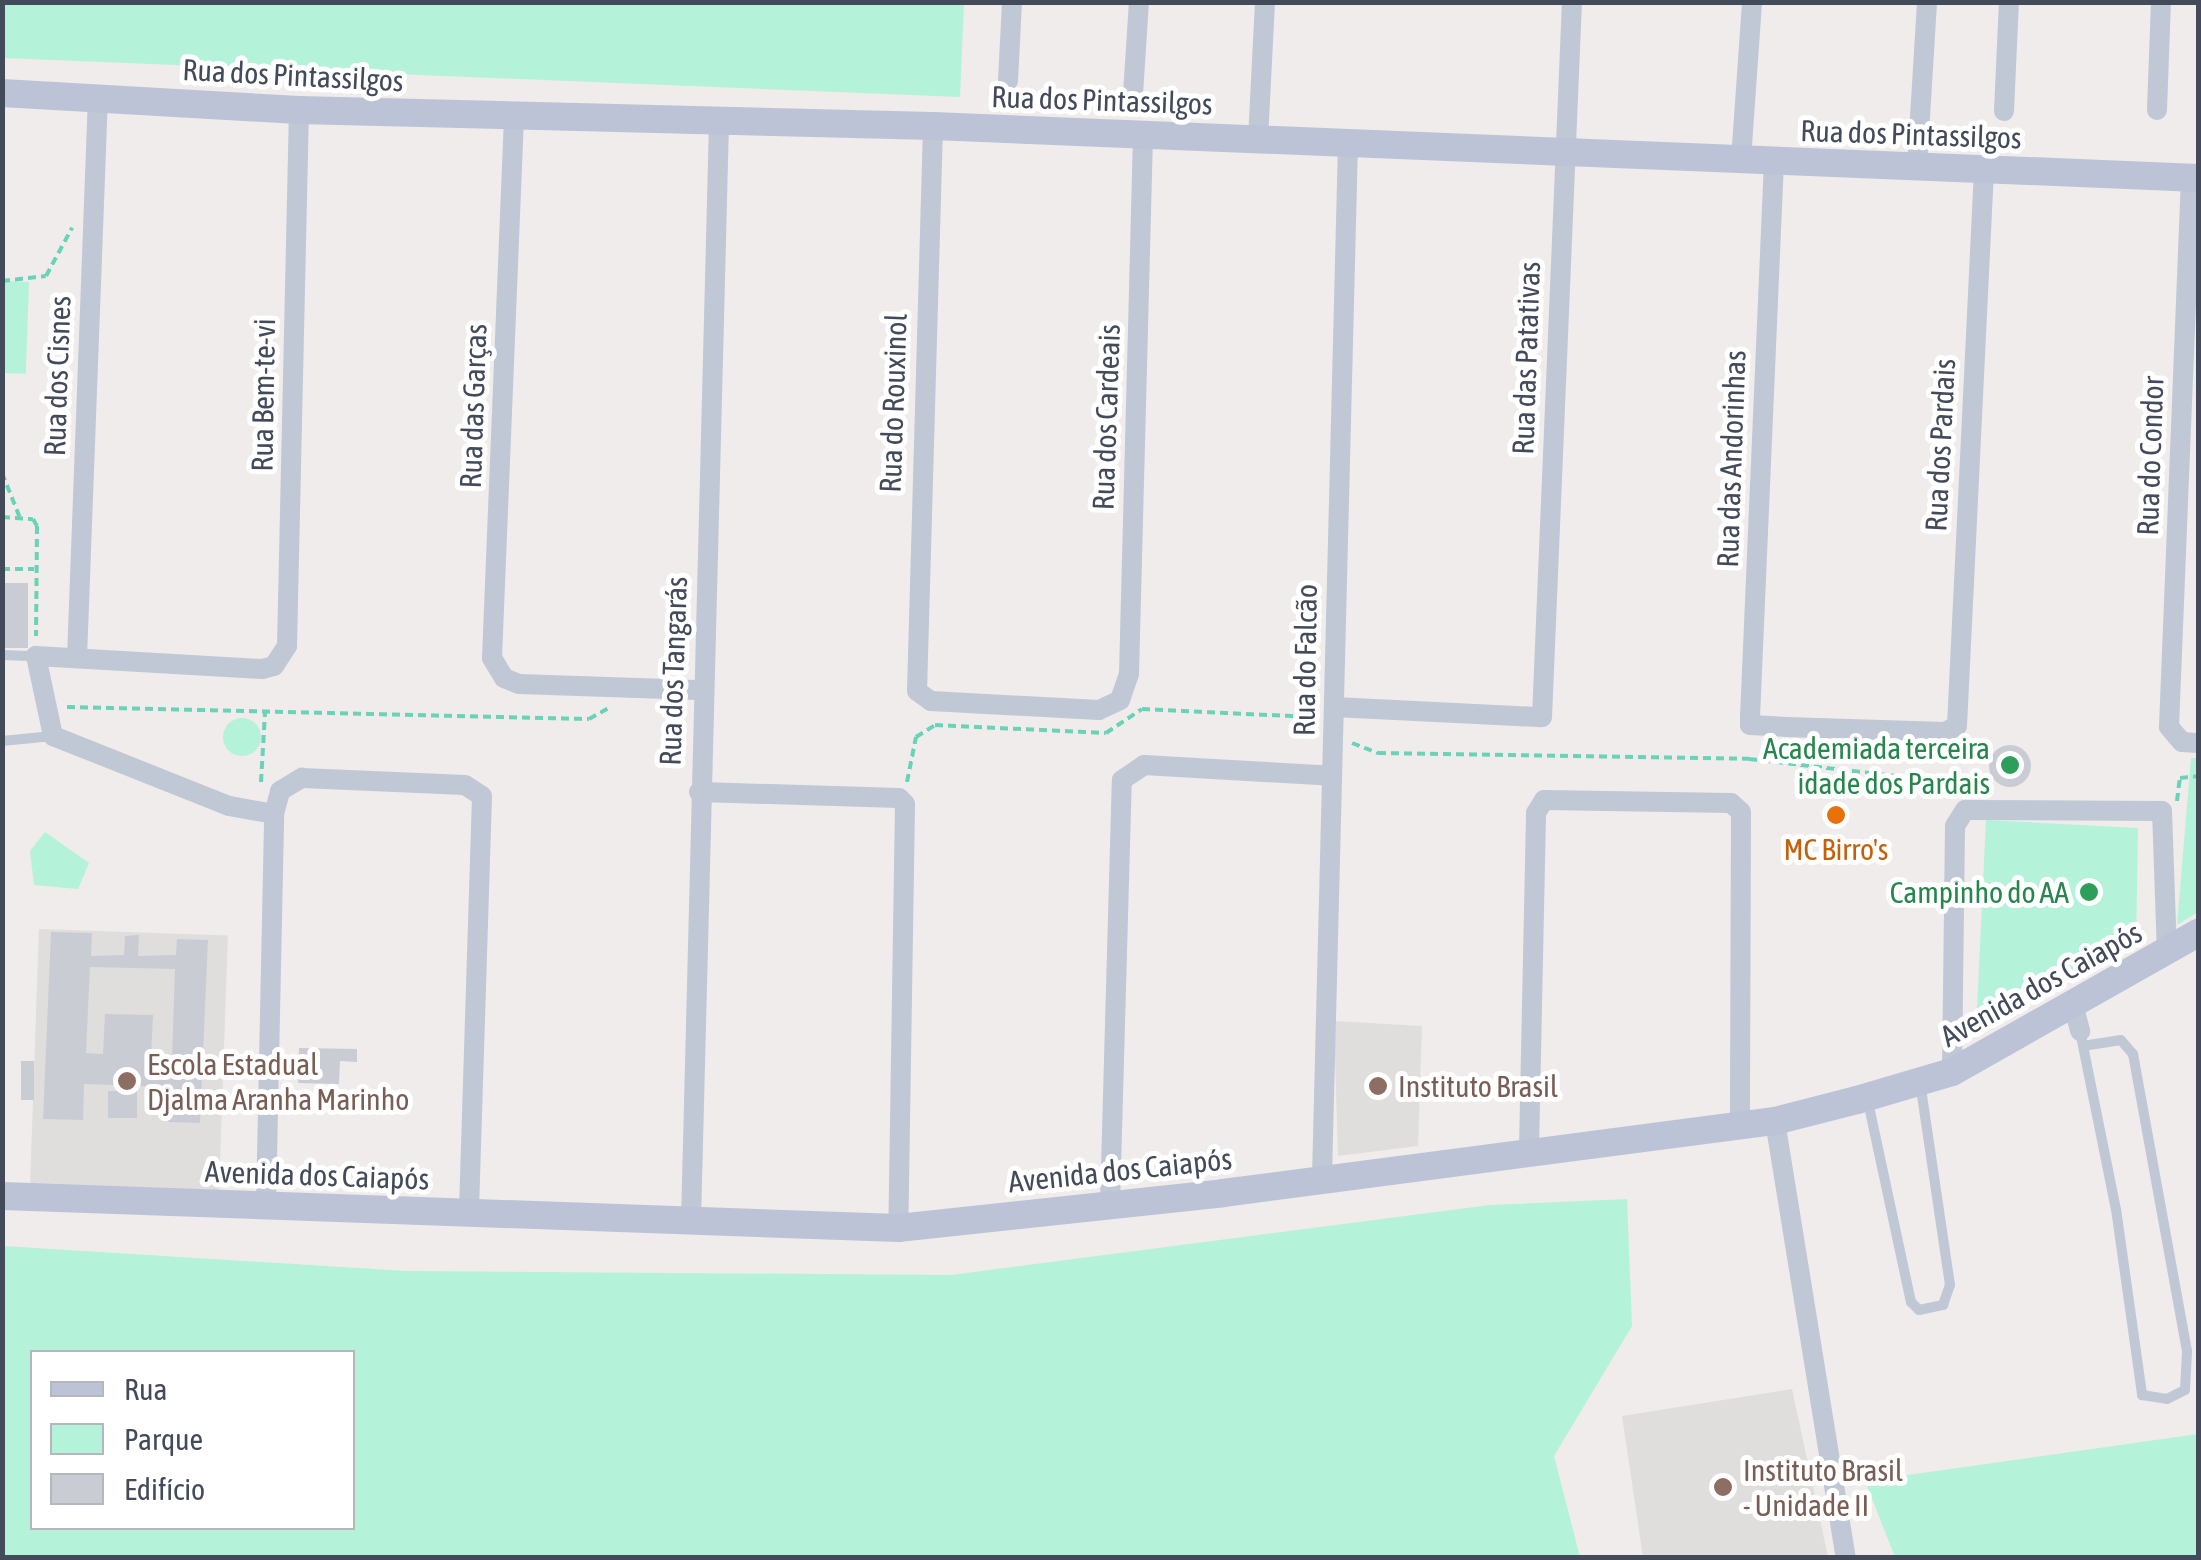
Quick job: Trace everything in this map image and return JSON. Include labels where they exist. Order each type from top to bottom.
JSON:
[{"type":"main road","name":"Rua dos Pintassilgos","points":[[2,93],[299,110],[932,126],[2195,178]]},
{"type":"main road","name":"Avenida dos Caiapós","points":[[2,1196],[898,1228],[1110,1203],[1774,1121],[1952,1072],[2079,1028],[2167,952],[2198,933]]},
{"type":"street","points":[[1008,81],[1012,2]]},
{"type":"street","points":[[1133,94],[1139,2]]},
{"type":"street","points":[[1258,140],[1265,2]]},
{"type":"street","name":"Rua das Patativas","points":[[1327,723],[1542,716],[1572,2]]},
{"type":"street","points":[[1741,160],[1752,2]]},
{"type":"street","points":[[1917,166],[1927,2]]},
{"type":"street","points":[[2004,111],[2009,2]]},
{"type":"street","points":[[2157,110],[2161,2]]},
{"type":"street","name":"Rua dos Cisnes","points":[[77,658],[98,97]]},
{"type":"street","name":"Rua Bem-te-vi","points":[[77,658],[262,669],[274,666],[287,646],[299,110]]},
{"type":"street","name":"Rua das Garças","points":[[514,117],[492,658],[504,678],[519,684],[620,687]]},
{"type":"street","name":"Rua dos Tangarás","points":[[690,1221],[720,122]]},
{"type":"street","name":"Rua do Rouxinol","points":[[932,126],[914,681],[931,701],[1099,710],[1120,700]]},
{"type":"street","name":"Rua dos Cardeais","points":[[1120,700],[1129,674],[1143,134]]},
{"type":"street","name":"Rua do Falcão","points":[[1322,1177],[1332,776],[1327,723],[1348,144]]},
{"type":"street","name":"Rua das Andorinhas","points":[[1774,161],[1750,725],[1945,732],[1957,724]]},
{"type":"street","name":"Rua dos Pardais","points":[[1957,724],[1984,169]]},
{"type":"street","name":"Rua do Condor","points":[[2195,178],[2173,736],[2198,743]]},
{"type":"street","points":[[77,658],[36,656],[53,736],[229,806],[267,813]]},
{"type":"street","points":[[620,687],[704,690]]},
{"type":"street","points":[[1110,1203],[1117,795],[1122,780],[1144,765],[1332,776]]},
{"type":"street","points":[[266,1205],[267,813],[280,790],[302,778],[465,785],[482,796],[469,1213]]},
{"type":"street","points":[[699,792],[898,798],[905,810],[898,1228]]},
{"type":"street","points":[[1529,1149],[1536,813],[1544,800],[1731,803],[1744,818],[1740,1126]]},
{"type":"street","points":[[1952,1072],[1955,826],[1969,808],[2150,806],[2167,820],[2167,952]]},
{"type":"street","points":[[1774,1121],[1846,1558]]},
{"type":"lane","points":[[2,655],[36,656]]},
{"type":"lane","points":[[2,741],[53,736]]},
{"type":"lane","points":[[2079,1028],[2121,1040],[2134,1054],[2187,1351],[2185,1390],[2167,1399],[2142,1395],[2116,1209],[2079,1028]]},
{"type":"lane","points":[[1867,1097],[1910,1302],[1919,1310],[1943,1305],[1950,1285],[1920,1081]]},
{"type":"path","points":[[2,281],[46,276],[76,220],[94,203]]},
{"type":"path","points":[[2,473],[20,518]]},
{"type":"path","points":[[2,517],[20,518],[37,526],[36,656]]},
{"type":"path","points":[[2,569],[34,569]]},
{"type":"path","points":[[58,697],[69,709],[590,719],[610,707],[620,687]]},
{"type":"path","points":[[902,785],[909,778],[916,737],[935,724],[1106,733],[1142,709],[1155,709],[1316,717],[1356,747],[1378,753],[1749,760],[1939,781],[1960,789],[1969,808]]},
{"type":"path","points":[[265,713],[267,813]]},
{"type":"path","points":[[2167,820],[2175,817],[2180,778],[2198,776]]},
{"type":"shaded area","name":"Escola Estadual Djalma Aranha Marinho","points":[[39,929],[228,936],[219,1194],[30,1188]]},
{"type":"shaded area","name":"Instituto Brasil","points":[[1334,1021],[1422,1026],[1418,1146],[1338,1156]]},
{"type":"shaded area","name":"Instituto Brasil - Unidade II","points":[[1792,1389],[1828,1557],[1643,1557],[1622,1416]]},
{"type":"green space","points":[[3,2],[964,3],[960,97],[3,58]]},
{"type":"green space","points":[[3,281],[29,282],[26,374],[2,373]]},
{"type":"green space","points":[[242,718],[255,724],[261,737],[255,750],[242,756],[229,750],[223,737],[229,724]]},
{"type":"green space","points":[[2191,758],[2198,758],[2198,912],[2177,925]]},
{"type":"green space","points":[[1986,820],[2138,828],[2136,944],[1976,1031]]},
{"type":"green space","points":[[45,832],[89,863],[78,889],[34,885],[30,851]]},
{"type":"green space","points":[[1627,1199],[1632,1326],[1554,1456],[1580,1557],[3,1557],[3,1246],[407,1271],[951,1275],[1490,1205]]},
{"type":"green space","points":[[2198,1434],[2198,1557],[1895,1557],[1865,1481]]},
{"type":"building","points":[[2,583],[28,583],[28,648],[2,648]]},
{"type":"building","name":"Academiada terceira idade dos Pardais","points":[[2010,745],[2025,751],[2031,766],[2025,781],[2010,787],[1995,781],[1989,766],[1995,751]]},
{"type":"building","points":[[51,932],[92,933],[91,956],[124,955],[125,936],[139,935],[138,956],[176,955],[177,939],[208,940],[200,1123],[168,1122],[169,1087],[84,1084],[83,1120],[43,1119]],"holes":[[[90,967],[175,969],[172,1058],[151,1057],[153,1015],[105,1014],[103,1054],[86,1053]]]},
{"type":"building","points":[[299,1048],[357,1049],[357,1062],[340,1061],[339,1084],[298,1083]]},
{"type":"building","points":[[21,1061],[34,1061],[34,1100],[21,1100]]},
{"type":"building","points":[[108,1091],[137,1091],[137,1118],[108,1118]]},
{"type":"place","name":"Academiada terceira idade dos Pardais","points":[[2010,765]]},
{"type":"place","name":"MC Birro's","points":[[1836,815]]},
{"type":"place","name":"Campinho do AA","points":[[2089,892]]},
{"type":"place","name":"Escola Estadual Djalma Aranha Marinho","points":[[127,1081]]},
{"type":"place","name":"Instituto Brasil","points":[[1378,1086]]},
{"type":"place","name":"Instituto Brasil - Unidade II","points":[[1723,1487]]}]
